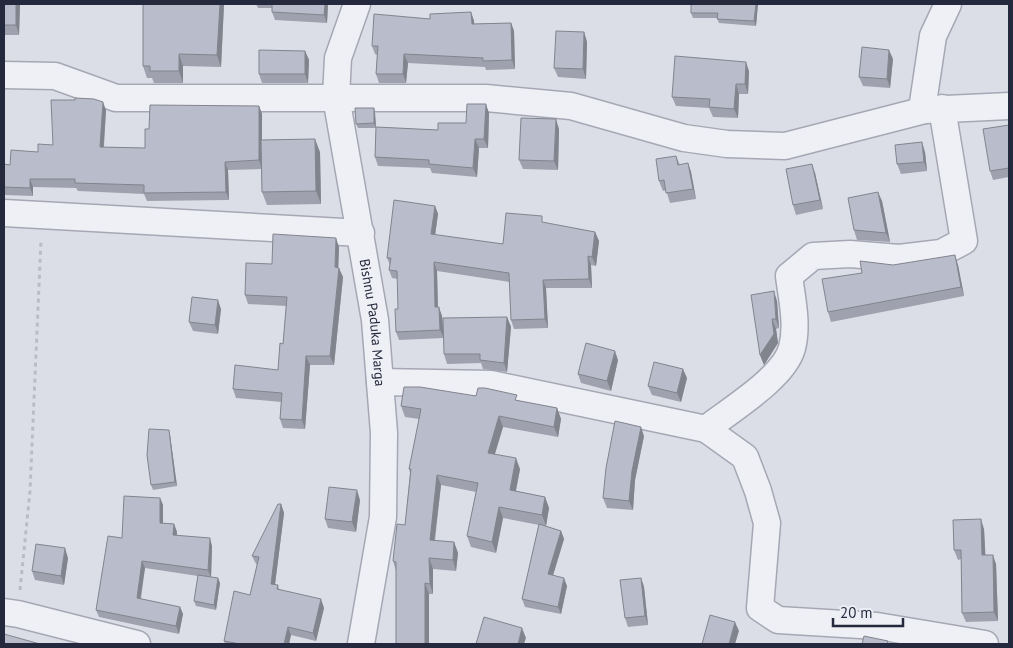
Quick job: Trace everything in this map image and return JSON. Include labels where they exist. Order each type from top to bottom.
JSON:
[{"type":"street","name":"Bishnu Paduka Marga","points":[[357,4],[338,58],[336,97],[375,320],[384,433],[384,517],[361,644]]},
{"type":"street","points":[[706,429],[778,372],[792,350],[794,330],[789,276],[813,256],[850,254],[899,258],[941,253],[964,241],[933,109],[923,103],[933,36],[948,4]]},
{"type":"street","points":[[4,75],[55,76],[116,98],[486,98],[571,106],[684,138],[727,144],[785,146],[933,109],[1009,106]]},
{"type":"street","points":[[4,213],[361,234]]},
{"type":"street","points":[[380,382],[490,384],[706,429],[745,457],[758,492],[767,522],[760,608],[778,620],[877,626],[933,639],[985,644]]},
{"type":"street","points":[[11,613],[137,644]]},
{"type":"path","points":[[11,613],[30,491],[42,214]]},
{"type":"building","points":[[4,4],[16,4],[16,25],[4,25]]},
{"type":"building","points":[[143,4],[220,4],[217,55],[179,54],[179,71],[150,71],[150,66],[143,66]]},
{"type":"building","points":[[272,4],[325,4],[324,15],[272,12]]},
{"type":"building","points":[[691,4],[756,4],[754,21],[717,19],[718,13],[691,13]]},
{"type":"building","points":[[471,12],[472,24],[511,23],[512,60],[483,61],[483,58],[404,54],[403,74],[376,74],[378,46],[372,46],[374,14],[430,19],[430,14]]},
{"type":"building","points":[[556,31],[584,32],[583,69],[554,68]]},
{"type":"building","points":[[862,47],[889,50],[887,79],[859,77]]},
{"type":"building","points":[[259,50],[305,51],[305,74],[259,74]]},
{"type":"building","points":[[675,56],[746,62],[745,84],[736,84],[734,109],[709,107],[710,99],[672,97]]},
{"type":"building","points":[[75,98],[94,99],[103,102],[100,147],[145,148],[145,129],[149,129],[150,105],[259,106],[259,160],[225,162],[226,192],[144,193],[144,185],[75,183],[75,179],[30,179],[30,188],[4,187],[4,164],[10,165],[11,150],[38,152],[38,144],[53,145],[51,100],[75,100]]},
{"type":"building","points":[[467,104],[486,104],[484,139],[475,139],[473,168],[429,164],[429,160],[375,157],[376,127],[438,130],[438,123],[466,123]]},
{"type":"building","points":[[355,108],[374,108],[374,123],[356,124]]},
{"type":"building","points":[[521,118],[556,119],[554,161],[519,160]]},
{"type":"building","points":[[1009,125],[1009,168],[990,171],[983,129]]},
{"type":"building","points":[[315,139],[316,191],[262,192],[261,140]]},
{"type":"building","points":[[922,142],[924,162],[897,164],[895,145]]},
{"type":"building","points":[[676,156],[678,165],[688,163],[693,189],[666,193],[664,180],[659,181],[656,159]]},
{"type":"building","points":[[812,164],[820,200],[793,205],[786,169]]},
{"type":"building","points":[[878,192],[886,233],[854,230],[848,198]]},
{"type":"building","points":[[394,200],[435,206],[431,234],[503,244],[506,213],[542,216],[542,222],[595,232],[592,257],[588,256],[589,279],[543,280],[545,319],[511,320],[509,273],[434,262],[435,307],[439,307],[440,330],[396,332],[395,309],[398,309],[397,271],[389,270],[391,258],[387,258]]},
{"type":"building","points":[[273,234],[336,238],[335,267],[339,268],[330,356],[306,356],[302,420],[280,419],[282,393],[233,389],[235,365],[278,370],[280,343],[283,344],[287,297],[245,295],[246,263],[272,264]]},
{"type":"building","points":[[955,255],[961,287],[828,312],[822,279],[862,273],[860,261],[893,265]]},
{"type":"building","points":[[774,291],[776,319],[772,319],[774,334],[760,355],[751,295]]},
{"type":"building","points":[[192,297],[218,300],[215,325],[189,322]]},
{"type":"building","points":[[507,317],[504,363],[480,360],[480,354],[444,354],[443,318]]},
{"type":"building","points":[[586,343],[615,351],[607,381],[578,374]]},
{"type":"building","points":[[654,362],[683,369],[677,393],[648,386]]},
{"type":"building","points":[[404,387],[420,387],[476,396],[478,388],[485,388],[517,395],[515,400],[557,408],[554,427],[499,416],[488,453],[516,458],[510,490],[545,497],[542,515],[499,507],[492,542],[467,536],[478,483],[437,475],[430,540],[454,542],[453,560],[429,558],[430,584],[425,583],[425,644],[396,644],[396,562],[393,561],[397,524],[405,525],[411,469],[409,469],[421,409],[401,406]]},
{"type":"building","points":[[615,421],[641,427],[632,471],[629,501],[603,498],[606,468]]},
{"type":"building","points":[[149,429],[169,430],[175,482],[151,485],[147,455]]},
{"type":"building","points":[[329,487],[357,490],[352,522],[325,519]]},
{"type":"building","points":[[124,496],[160,498],[160,523],[174,524],[173,535],[210,538],[208,570],[142,561],[137,598],[180,607],[176,626],[96,610],[108,536],[122,538]]},
{"type":"building","points":[[278,504],[281,504],[271,584],[278,585],[277,589],[321,599],[313,633],[288,627],[284,644],[240,644],[224,641],[234,591],[250,595],[259,557],[252,556]]},
{"type":"building","points":[[981,519],[982,555],[993,555],[994,612],[962,613],[961,550],[954,550],[953,520]]},
{"type":"building","points":[[539,524],[561,531],[548,574],[564,578],[558,607],[522,599]]},
{"type":"building","points":[[36,544],[65,548],[61,576],[32,571]]},
{"type":"building","points":[[198,575],[218,578],[214,605],[194,601]]},
{"type":"building","points":[[641,578],[645,616],[625,618],[620,580]]},
{"type":"building","points":[[710,615],[735,622],[729,644],[702,644]]},
{"type":"building","points":[[484,617],[522,628],[518,644],[476,644]]},
{"type":"building","points":[[4,634],[40,644],[4,644]]},
{"type":"building","points":[[864,636],[888,641],[887,644],[862,644]]}]
